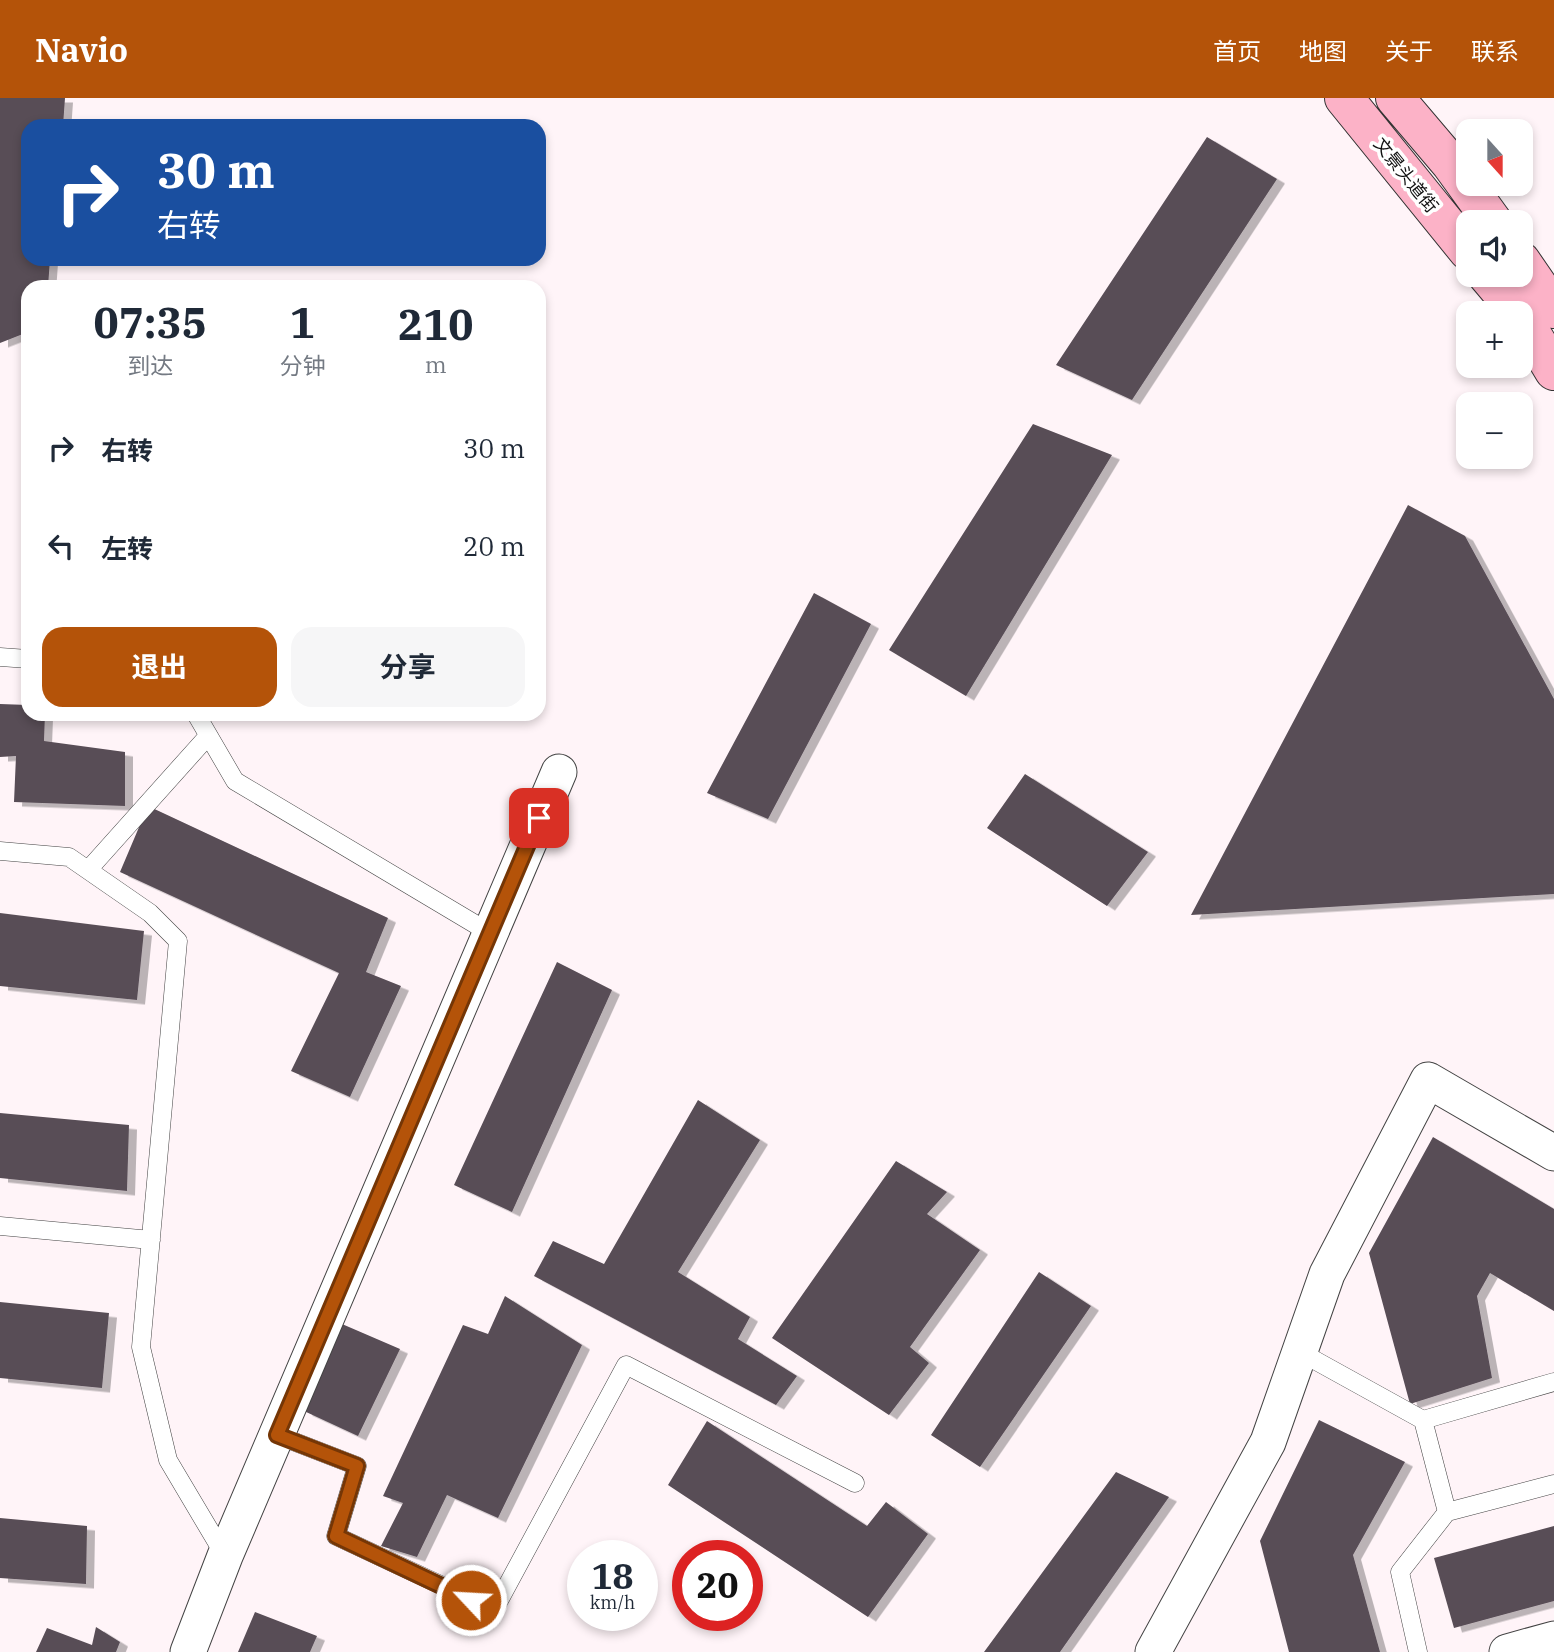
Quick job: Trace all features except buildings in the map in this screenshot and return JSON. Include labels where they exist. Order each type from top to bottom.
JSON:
[{"type":"main road","name":"文景头道街","points":[[1344,98],[1456,236]]},
{"type":"main road","points":[[1395,98],[1451,164],[1484,210]]},
{"type":"main road","points":[[1533,278],[1554,309]]},
{"type":"main road","points":[[1498,287],[1509,301]]},
{"type":"main road","points":[[1533,336],[1554,371]]},
{"type":"street","points":[[188,1652],[225,1556],[559,772]]},
{"type":"street","points":[[1153,1652],[1268,1443],[1327,1274],[1428,1080],[1554,1153]]},
{"type":"street","points":[[1507,1652],[1554,1639]]},
{"type":"lane","points":[[0,657],[21,658]]},
{"type":"lane","points":[[200,721],[235,781],[491,933]]},
{"type":"lane","points":[[88,870],[208,736]]},
{"type":"lane","points":[[0,851],[69,857],[150,913],[178,941],[141,1346],[168,1460],[225,1556]]},
{"type":"lane","points":[[0,1226],[151,1240]]},
{"type":"lane","points":[[1300,1352],[1423,1420],[1554,1382]]},
{"type":"lane","points":[[277,1435],[357,1466],[336,1536],[494,1610],[626,1366],[855,1483]]},
{"type":"lane","points":[[1423,1420],[1447,1512]]},
{"type":"lane","points":[[1419,1652],[1400,1573],[1447,1512],[1554,1485]]},
{"type":"route","points":[[471,1600],[336,1536],[357,1466],[277,1435],[539,818]]}]
